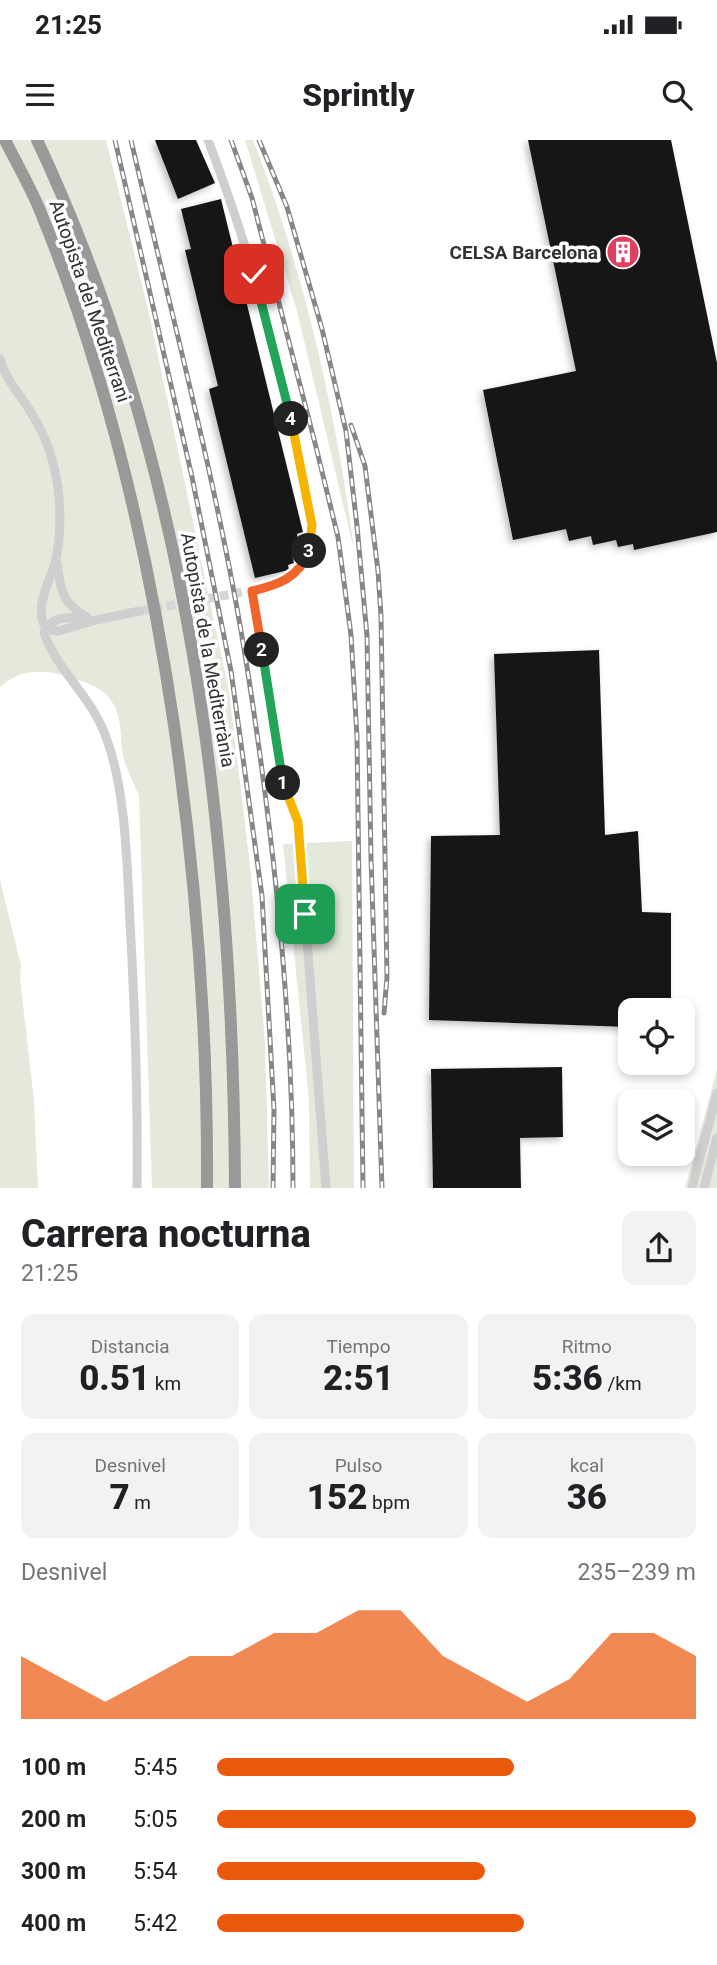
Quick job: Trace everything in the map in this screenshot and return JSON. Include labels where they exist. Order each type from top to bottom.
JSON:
[{"type":"highway","name":"Autopista del Mediterrani","points":[[5,140],[38,205],[84,330],[117,438],[161,637],[187,815],[204,1017],[207,1188]]},
{"type":"highway","name":"Autopista de la Mediterrània","points":[[37,140],[75,225],[118,346],[143,428],[181,594],[208,761],[220,865],[232,1035],[235,1188]]},
{"type":"street","points":[[208,140],[254,274],[295,434],[312,525],[311,545],[295,573],[276,585],[250,591],[284,788],[298,822],[326,1188]]},
{"type":"street","points":[[0,359],[10,382],[32,415],[52,460],[59,492],[56,558],[63,597],[75,610],[91,619]]},
{"type":"street","points":[[56,558],[41,607],[42,620],[46,627],[59,631],[91,619],[140,611]]},
{"type":"street","points":[[46,627],[44,633],[54,658],[96,711],[107,739],[117,783],[128,876],[133,973],[137,1188]]},
{"type":"street","points":[[692,1188],[717,1093]]},
{"type":"street","points":[[704,1188],[717,1138]]},
{"type":"shaded area","points":[[0,140],[106,140],[149,313],[229,692],[250,865],[265,1042],[269,1188],[152,1188],[139,796],[124,760],[117,713],[112,701],[99,689],[56,673],[27,673],[0,687]]},
{"type":"shaded area","points":[[245,140],[253,140],[271,189],[316,342],[338,447],[354,550],[297,311]]},
{"type":"shaded area","points":[[352,841],[354,1188],[310,1188],[309,1099],[283,844]]},
{"type":"shaded area","points":[[0,880],[21,965],[20,978],[34,1101],[38,1188],[0,1188]]},
{"type":"shaded area","points":[[717,1069],[717,1188],[685,1188],[691,1166],[695,1166],[695,1151]]},
{"type":"building","points":[[155,140],[196,140],[215,183],[178,199]]},
{"type":"building","name":"CELSA Barcelona","points":[[528,140],[671,140],[717,363],[717,532],[634,550],[633,544],[618,547],[616,540],[593,545],[591,536],[569,541],[566,529],[513,540],[483,390],[576,371]]},
{"type":"building","points":[[221,199],[303,532],[297,534],[301,553],[292,555],[294,563],[288,565],[289,570],[255,578],[209,389],[218,386],[185,250],[191,249],[181,209]]},
{"type":"building","points":[[599,650],[605,835],[638,831],[642,912],[671,913],[671,998],[618,998],[618,1027],[429,1020],[431,836],[500,835],[494,654]]},
{"type":"building","points":[[562,1067],[563,1137],[520,1138],[521,1188],[433,1188],[431,1069]]},
{"type":"tunnel","points":[[140,611],[248,591]]},
{"type":"railway","points":[[115,140],[192,477],[231,671],[262,896],[274,1110],[273,1188]]},
{"type":"railway","points":[[131,140],[209,468],[247,667],[266,796],[286,992],[293,1188]]},
{"type":"railway","points":[[231,140],[252,198],[338,537],[351,635],[357,737],[363,1188]]},
{"type":"railway","points":[[259,140],[287,207],[322,329],[346,431],[367,636],[382,1188]]},
{"type":"railway","points":[[351,425],[365,466],[381,616],[387,977],[384,1013]]},
{"type":"place","name":"CELSA Barcelona","points":[[623,252]]},
{"type":"route","points":[[254,274],[295,434],[312,525],[311,545],[295,573],[286,581],[252,591],[284,788],[298,822],[305,914]]}]
